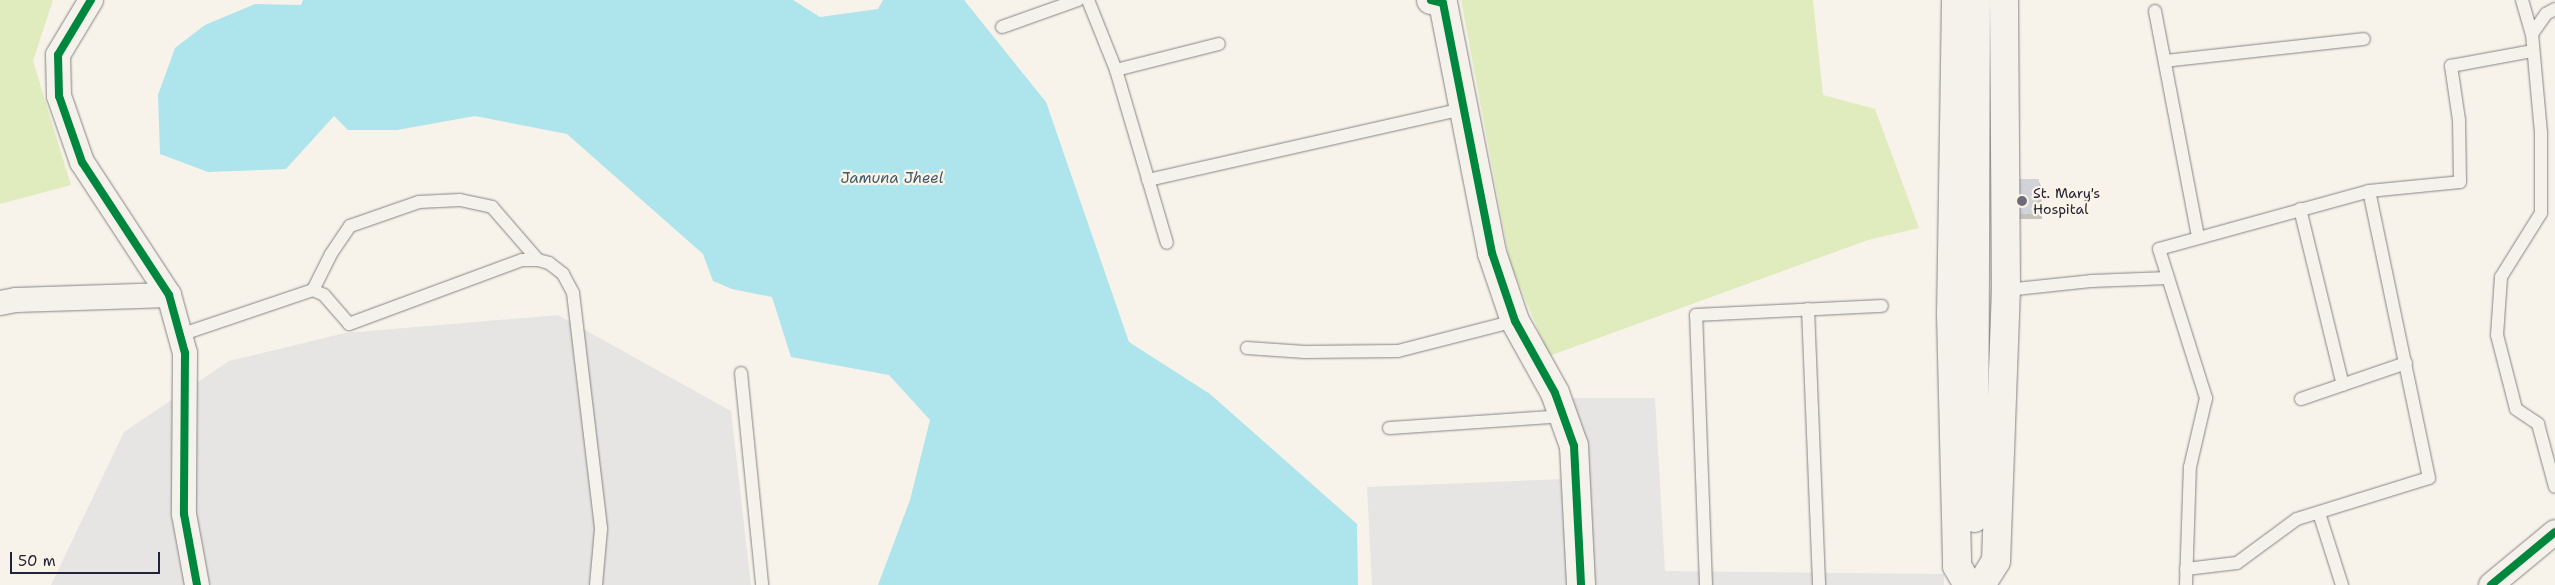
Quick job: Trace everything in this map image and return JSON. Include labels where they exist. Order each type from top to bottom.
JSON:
[{"type":"main road","points":[[1431,0],[1443,3],[1492,253],[1515,321],[1555,393],[1574,446],[1582,585]]},
{"type":"main road","points":[[1956,0],[1951,324],[1957,566],[1968,585]]},
{"type":"main road","points":[[1974,585],[1976,0]]},
{"type":"main road","points":[[1981,585],[1996,561],[2006,290],[2004,0]]},
{"type":"street","points":[[92,0],[58,55],[59,96],[82,162],[169,295],[185,353],[184,514],[197,585]]},
{"type":"street","points":[[0,303],[16,300],[169,295]]},
{"type":"street","points":[[2492,585],[2555,532]]},
{"type":"lane","points":[[1002,27],[1078,0]]},
{"type":"lane","points":[[1088,0],[1116,70],[1168,243]]},
{"type":"lane","points":[[2522,0],[2532,34],[2532,51],[2541,133],[2541,213],[2501,277],[2497,335],[2516,409],[2538,424],[2555,487]]},
{"type":"lane","points":[[2532,34],[2546,14],[2555,9]]},
{"type":"lane","points":[[2155,11],[2198,237]]},
{"type":"lane","points":[[2165,61],[2364,39]]},
{"type":"lane","points":[[1116,70],[1219,44]]},
{"type":"lane","points":[[2186,585],[2190,468],[2206,398],[2159,249],[2369,191],[2460,182],[2459,120],[2451,66],[2532,51]]},
{"type":"lane","points":[[1148,180],[1464,109]]},
{"type":"lane","points":[[2186,569],[2236,563],[2298,519],[2430,478],[2369,191]]},
{"type":"lane","points":[[180,336],[313,290],[331,254],[350,226],[419,202],[460,200],[492,207],[538,260]]},
{"type":"lane","points":[[2300,209],[2343,385]]},
{"type":"lane","points":[[313,290],[324,296],[350,324],[522,260],[538,260],[549,263],[564,274],[573,292],[601,529],[596,585]]},
{"type":"lane","points":[[2006,290],[2091,281],[2168,278]]},
{"type":"lane","points":[[1706,585],[1696,315],[1882,306]]},
{"type":"lane","points":[[1808,309],[1819,585]]},
{"type":"lane","points":[[1247,348],[1305,352],[1398,351],[1515,321]]},
{"type":"lane","points":[[2302,399],[2406,363]]},
{"type":"lane","points":[[742,373],[762,585]]},
{"type":"lane","points":[[1389,428],[1563,416]]},
{"type":"lane","points":[[2319,512],[2342,585]]},
{"type":"shaded area","points":[[558,315],[731,411],[751,585],[51,585],[124,432],[229,361],[345,333]]},
{"type":"shaded area","points":[[1566,398],[1655,398],[1665,571],[1944,574],[1944,585],[1372,585],[1367,487],[1564,479]]},
{"type":"green space","points":[[0,0],[53,0],[33,61],[71,185],[0,204]]},
{"type":"green space","points":[[1461,0],[1813,0],[1823,95],[1875,109],[1919,228],[1868,240],[1549,356],[1510,263]]},
{"type":"water","name":"Jamuna Jheel","points":[[303,0],[793,0],[820,17],[878,9],[883,0],[964,0],[1046,102],[1129,342],[1210,394],[1357,524],[1358,585],[878,585],[910,500],[930,420],[889,375],[791,357],[772,297],[732,289],[713,281],[703,254],[567,134],[475,116],[397,130],[348,130],[334,116],[286,169],[208,172],[160,154],[158,95],[175,48],[205,25],[255,4],[301,5]]},
{"type":"building","points":[[2013,179],[2039,179],[2039,214],[2013,214]]},
{"type":"cycle path","points":[[91,0],[58,55],[59,96],[82,162],[169,295],[185,353],[184,514],[197,585]]},
{"type":"cycle path","points":[[1431,0],[1443,3],[1492,253],[1515,321],[1555,393],[1574,446],[1581,585]]},
{"type":"cycle path","points":[[2491,585],[2555,532]]},
{"type":"place","name":"St. Mary's Hospital","points":[[2022,201]]}]
